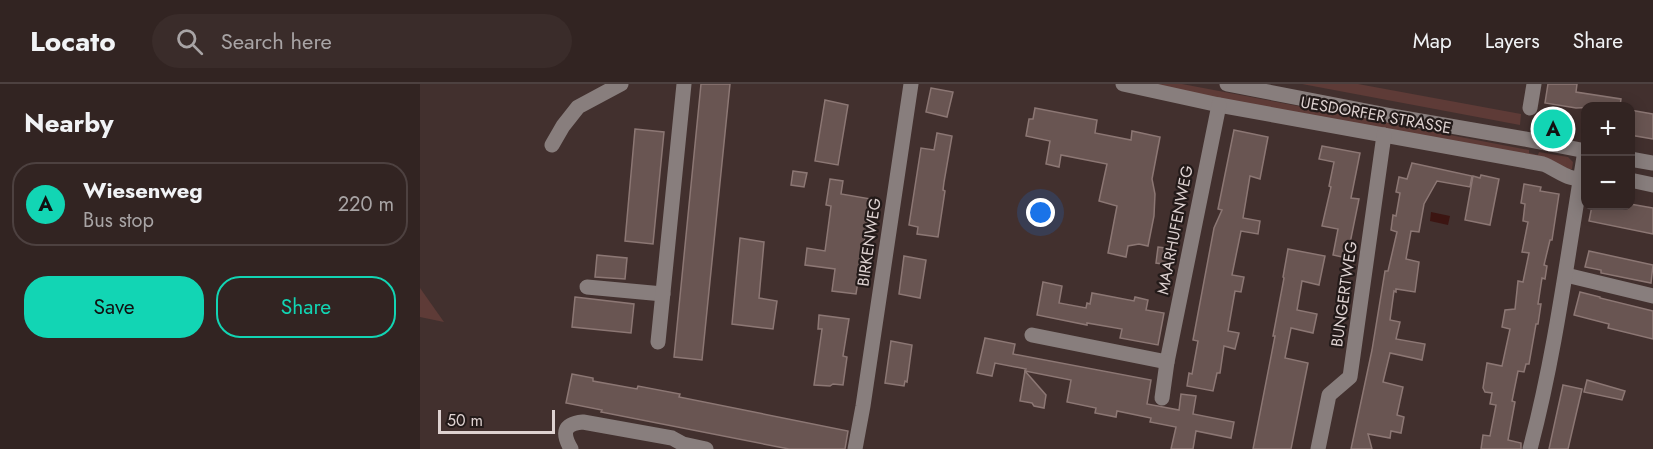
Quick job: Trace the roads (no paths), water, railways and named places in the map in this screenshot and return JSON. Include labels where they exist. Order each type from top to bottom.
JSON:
[{"type":"street","points":[[552,145],[578,107],[621,84]]},
{"type":"street","points":[[658,342],[684,84]]},
{"type":"street","name":"BIRKENWEG","points":[[855,449],[911,84]]},
{"type":"street","name":"UESDORFER STRASSE","points":[[1123,84],[1219,105],[1543,164],[1564,176],[1581,178]]},
{"type":"street","name":"UESDORFER STRASSE","points":[[1227,84],[1581,150]]},
{"type":"street","points":[[1530,108],[1534,84]]},
{"type":"street","name":"MAARHUFENWEG","points":[[1162,398],[1167,362],[1219,105]]},
{"type":"street","name":"BUNGERTWEG","points":[[1318,449],[1329,395],[1350,377],[1384,135]]},
{"type":"street","points":[[1635,160],[1653,163]]},
{"type":"street","points":[[1635,181],[1653,184]]},
{"type":"street","points":[[1530,449],[1539,417],[1581,189]]},
{"type":"street","points":[[1566,275],[1653,296]]},
{"type":"street","points":[[587,287],[663,294]]},
{"type":"street","points":[[1032,335],[1167,362]]},
{"type":"street","points":[[571,449],[565,436],[567,428],[575,423],[583,422],[672,438],[683,444],[706,449]]},
{"type":"place","name":"Wiesenweg","points":[[1553,129]]}]
